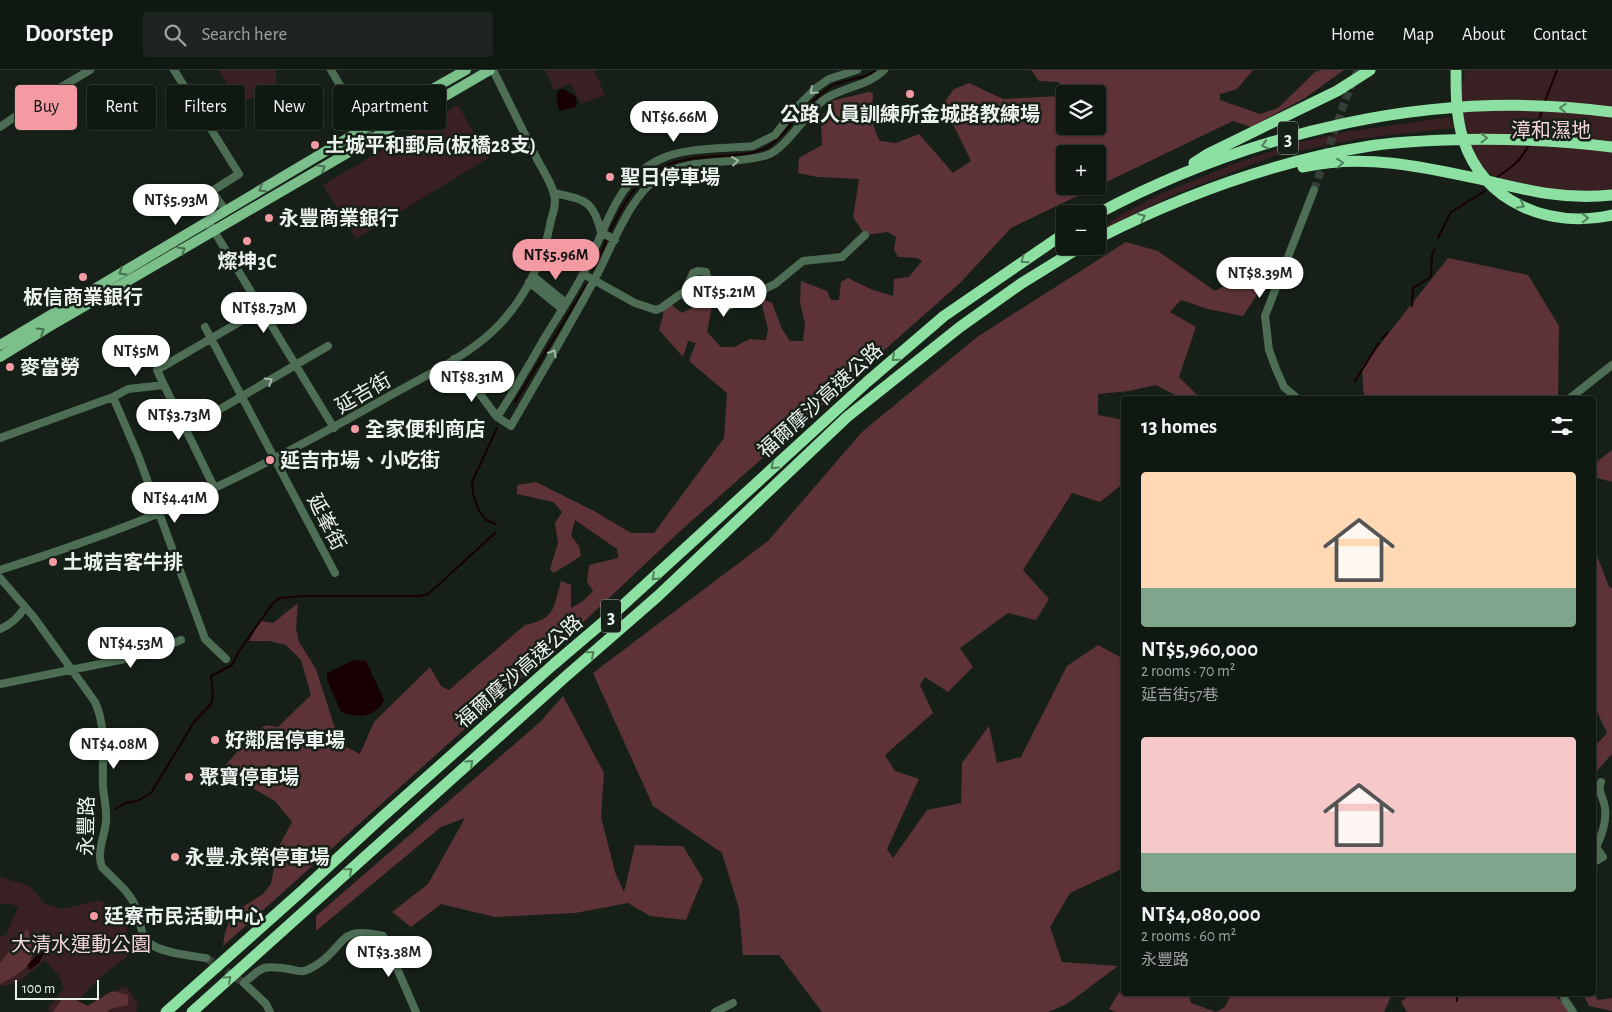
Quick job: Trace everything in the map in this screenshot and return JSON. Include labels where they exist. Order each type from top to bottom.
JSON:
[{"type":"highway","points":[[1335,89],[1358,70]]},
{"type":"highway","points":[[1165,180],[1208,154],[1306,107],[1370,70]]},
{"type":"highway","points":[[1456,70],[1456,94],[1460,128],[1473,162],[1488,181],[1502,194],[1520,206],[1541,214],[1559,218],[1594,218],[1612,215]]},
{"type":"highway","points":[[1456,94],[1462,70]]},
{"type":"highway","name":"3","points":[[1106,210],[1165,180],[1222,158],[1326,127],[1375,117],[1479,107],[1540,106],[1612,112]]},
{"type":"highway","name":"3","points":[[1106,234],[1190,196],[1295,162],[1370,145],[1484,138],[1532,139],[1612,148]]},
{"type":"highway","points":[[1190,196],[1314,165],[1348,162],[1388,162],[1460,175],[1540,194],[1590,198],[1612,195]]},
{"type":"highway","name":"福爾摩沙高速公路","points":[[166,1012],[303,890],[380,818],[554,664],[622,607],[867,382],[944,316],[1056,239]]},
{"type":"highway","name":"福爾摩沙高速公路","points":[[192,1012],[658,596],[847,418],[960,327],[1022,283],[1067,255]]},
{"type":"main road","points":[[440,85],[466,70]]},
{"type":"main road","points":[[0,357],[371,138],[491,70]]},
{"type":"main road","points":[[0,345],[361,130]]},
{"type":"street","points":[[0,127],[41,99],[90,70]]},
{"type":"street","points":[[174,70],[199,107],[239,174],[212,191],[225,210]]},
{"type":"street","points":[[331,70],[340,85]]},
{"type":"street","points":[[491,70],[554,193],[586,202],[598,219],[601,232],[615,240]]},
{"type":"street","points":[[497,417],[583,274],[614,207],[633,180],[650,165],[679,153],[753,146],[764,142],[775,135],[796,108],[816,88],[829,79],[857,70]]},
{"type":"street","points":[[454,359],[497,417],[511,426],[594,280],[634,201],[645,189],[660,176],[676,169],[750,159],[770,154],[829,96],[876,78],[883,70]]},
{"type":"street","points":[[365,130],[371,138]]},
{"type":"street","points":[[1294,396],[1284,387],[1269,350],[1265,316],[1314,190]]},
{"type":"street","name":"延吉街","points":[[0,570],[159,513],[214,488],[334,428],[454,359],[495,329],[515,306],[531,279],[548,240],[555,201],[554,193]]},
{"type":"street","points":[[614,207],[628,214]]},
{"type":"street","points":[[204,224],[210,225],[214,231],[334,428]]},
{"type":"street","points":[[583,274],[611,292],[656,310],[662,308],[685,291],[693,273],[698,271],[706,272],[711,296],[715,303],[727,307],[775,284],[803,261],[842,257],[865,235]]},
{"type":"street","points":[[531,279],[564,306]]},
{"type":"street","points":[[214,488],[157,370],[262,309]]},
{"type":"street","name":"延峯街","points":[[205,327],[335,573]]},
{"type":"street","points":[[186,429],[328,346]]},
{"type":"street","points":[[1573,396],[1612,366]]},
{"type":"street","points":[[0,438],[113,397],[128,389],[164,385]]},
{"type":"street","points":[[113,397],[138,455],[205,639],[226,659]]},
{"type":"street","name":"永豐路","points":[[0,578],[25,607],[95,702],[100,712],[103,726],[103,787],[106,819],[99,860],[102,867],[131,897],[139,913],[143,937],[148,942],[165,951],[206,958]]},
{"type":"street","points":[[0,628],[19,616],[25,607]]},
{"type":"street","points":[[0,684],[152,652],[181,640]]},
{"type":"street","points":[[1596,861],[1603,857],[1596,846],[1604,824],[1605,807],[1599,795],[1602,782]]},
{"type":"street","points":[[270,1012],[266,1004],[244,983],[263,967],[301,971],[311,968],[322,961],[343,938],[358,932],[383,936],[416,1012]]},
{"type":"street","points":[[1564,996],[1573,1012]]},
{"type":"street","points":[[715,1012],[733,1003]]},
{"type":"green space","points":[[218,70],[276,70],[276,83],[273,85],[255,85],[255,96],[245,101],[245,85],[228,85]]},
{"type":"green space","points":[[545,70],[594,70],[605,95],[581,104],[571,84],[554,90]]},
{"type":"green space","name":"漳和濕地","points":[[1466,70],[1612,70],[1612,192],[1580,194],[1502,180],[1489,174],[1479,164],[1464,127],[1461,105],[1462,84]]},
{"type":"green space","points":[[458,105],[488,158],[356,239],[323,185],[416,130],[446,130],[446,112]]},
{"type":"green space","points":[[1450,117],[1454,128],[1357,139],[1274,156],[1176,194],[1106,229],[1106,225],[1124,213],[1160,194],[1231,165],[1292,144],[1345,132]]},
{"type":"green space","name":"大清水運動公園","points":[[0,877],[30,886],[45,904],[62,909],[100,900],[117,914],[124,913],[129,941],[127,957],[100,977],[78,1001],[85,1006],[126,986],[138,1004],[136,1012],[49,1012],[48,1008],[64,988],[59,976],[45,960],[19,981],[0,986],[0,936],[6,935],[18,907],[11,904],[0,904]]},
{"type":"shaded area","points":[[1031,70],[1253,70],[1237,89],[1220,94],[1220,100],[1260,114],[1278,108],[1315,72],[1322,70],[1344,70],[1305,98],[1251,127],[1233,121],[1106,182],[1106,145],[1056,145],[1056,195],[1079,195],[1011,228],[960,283],[678,533],[575,630],[223,946],[225,932],[233,913],[263,894],[271,884],[278,848],[292,822],[275,801],[221,770],[260,729],[266,725],[278,727],[311,695],[301,660],[286,645],[269,641],[249,641],[260,621],[273,623],[298,603],[296,628],[299,642],[316,669],[340,744],[360,754],[374,722],[430,667],[441,686],[449,690],[525,625],[548,616],[552,611],[561,581],[571,585],[571,608],[583,601],[593,591],[587,582],[589,565],[618,558],[617,549],[575,520],[571,536],[579,546],[581,556],[554,573],[550,569],[558,543],[555,523],[562,512],[553,502],[517,494],[517,485],[536,482],[594,511],[631,533],[654,533],[724,438],[727,393],[689,361],[696,343],[688,341],[683,357],[659,330],[665,307],[672,305],[682,313],[697,305],[700,296],[712,306],[707,332],[721,347],[734,347],[750,339],[766,340],[768,329],[760,297],[772,303],[782,329],[790,341],[803,341],[805,323],[800,303],[801,281],[827,291],[831,300],[839,300],[841,282],[848,278],[873,290],[893,296],[894,279],[909,277],[922,261],[917,258],[898,257],[894,249],[896,237],[888,232],[865,235],[853,217],[859,179],[817,177],[798,173],[799,158],[822,145],[821,118],[831,101],[869,92],[873,93],[873,124],[880,141],[896,143],[919,134],[953,173],[971,161],[943,104],[954,89],[969,83],[1003,99],[1056,96],[1056,135],[1106,135],[1106,85],[1060,85],[1059,82],[1039,81]]},
{"type":"shaded area","points":[[563,89],[575,96],[577,104],[575,107],[559,111],[556,95],[559,90]]},
{"type":"shaded area","points":[[1126,242],[1158,251],[1215,291],[1224,286],[1237,268],[1268,278],[1243,316],[1208,309],[1181,300],[1170,312],[1196,327],[1179,377],[1198,396],[1177,396],[1156,385],[1129,391],[1098,394],[1098,415],[1121,419],[1120,486],[1100,502],[1072,493],[1023,570],[1049,599],[1036,620],[1008,613],[960,648],[973,667],[948,692],[925,677],[920,685],[933,713],[885,755],[895,771],[919,779],[887,849],[893,858],[927,810],[961,803],[962,763],[989,726],[997,763],[1021,757],[1067,666],[1098,645],[1121,657],[1121,869],[1070,893],[1050,927],[1062,962],[1118,966],[1067,1004],[1048,1012],[822,1012],[779,955],[743,955],[739,909],[722,853],[653,806],[593,673],[768,541],[862,432],[977,337]]},
{"type":"shaded area","points":[[1448,258],[1528,275],[1559,326],[1558,396],[1364,396],[1362,367]]},
{"type":"shaded area","points":[[1612,450],[1612,482],[1596,478],[1596,462]]},
{"type":"shaded area","points":[[1596,553],[1609,587],[1612,588],[1612,754],[1596,772],[1596,744],[1607,733],[1596,709]]},
{"type":"shaded area","points":[[354,660],[366,661],[384,700],[376,710],[359,716],[341,712],[327,680],[327,673]]},
{"type":"shaded area","points":[[563,696],[604,773],[601,817],[615,872],[624,892],[635,845],[683,846],[703,879],[686,920],[650,916],[628,903],[575,913],[495,917],[441,904],[411,927],[392,912],[428,884],[465,818],[441,827],[316,931],[316,916],[540,722]]},
{"type":"shaded area","points":[[27,929],[32,950],[28,964],[17,974],[0,984],[0,963]]},
{"type":"shaded area","points":[[41,950],[45,951],[39,963],[29,970],[28,965]]},
{"type":"shaded area","points":[[1121,989],[1121,996],[1189,996],[1191,1003],[1216,1012],[1116,1012],[1109,1009]]},
{"type":"shaded area","points":[[112,991],[128,995],[128,1005],[109,1009],[108,1012],[53,1012],[62,999],[76,1000],[88,1006]]},
{"type":"shaded area","points":[[1230,996],[1391,996],[1384,1012],[1216,1012],[1225,1007]]},
{"type":"shaded area","points":[[1408,996],[1556,996],[1571,1012],[1407,1012],[1401,1002]]},
{"type":"shaded area","points":[[1584,996],[1596,996],[1597,1000],[1612,998],[1612,1011],[1589,1006]]},
{"type":"waterway","points":[[610,231],[629,197],[650,174],[678,161],[737,155],[766,148],[780,137],[799,115],[826,90],[835,84],[871,74],[876,70]]},
{"type":"waterway","points":[[1545,101],[1557,70]]},
{"type":"waterway","points":[[1532,137],[1542,111]]},
{"type":"waterway","points":[[1497,177],[1515,164],[1528,146]]},
{"type":"waterway","points":[[1438,238],[1451,212],[1485,191]]},
{"type":"waterway","points":[[594,269],[607,239]]},
{"type":"waterway","points":[[1412,306],[1413,288],[1431,277],[1432,255],[1435,249]]},
{"type":"waterway","points":[[515,402],[588,282]]},
{"type":"waterway","points":[[1382,339],[1388,332]]},
{"type":"waterway","points":[[1355,381],[1379,343]]},
{"type":"waterway","points":[[496,524],[486,520],[479,511],[473,494],[472,482],[497,428]]},
{"type":"waterway","points":[[116,809],[125,803],[137,801],[151,793],[194,722],[211,704],[213,695],[211,676],[232,665],[239,651],[273,603],[280,598],[304,596],[419,596],[428,594],[495,533]]},
{"type":"waterway","points":[[1457,996],[1457,1001]]},
{"type":"tunnel","points":[[1314,190],[1345,101],[1358,70]]},
{"type":"tunnel","points":[[206,958],[244,983]]},
{"type":"place","name":"公路人員訓練所金城路教練場","points":[[910,94]]},
{"type":"place","name":"土城平和郵局(板橋28支)","points":[[315,145]]},
{"type":"place","name":"聖日停車場","points":[[610,177]]},
{"type":"place","name":"永豐商業銀行","points":[[269,218]]},
{"type":"place","name":"燦坤3C","points":[[247,241]]},
{"type":"place","name":"板信商業銀行","points":[[83,277]]},
{"type":"place","name":"麥當勞","points":[[10,367]]},
{"type":"place","name":"全家便利商店","points":[[355,429]]},
{"type":"place","name":"延吉市場、小吃街","points":[[270,460]]},
{"type":"place","name":"土城吉客牛排","points":[[53,562]]},
{"type":"place","name":"好鄰居停車場","points":[[215,740]]},
{"type":"place","name":"聚寶停車場","points":[[189,777]]},
{"type":"place","name":"永豐.永榮停車場","points":[[175,857]]},
{"type":"place","name":"廷寮市民活動中心","points":[[94,916]]}]
